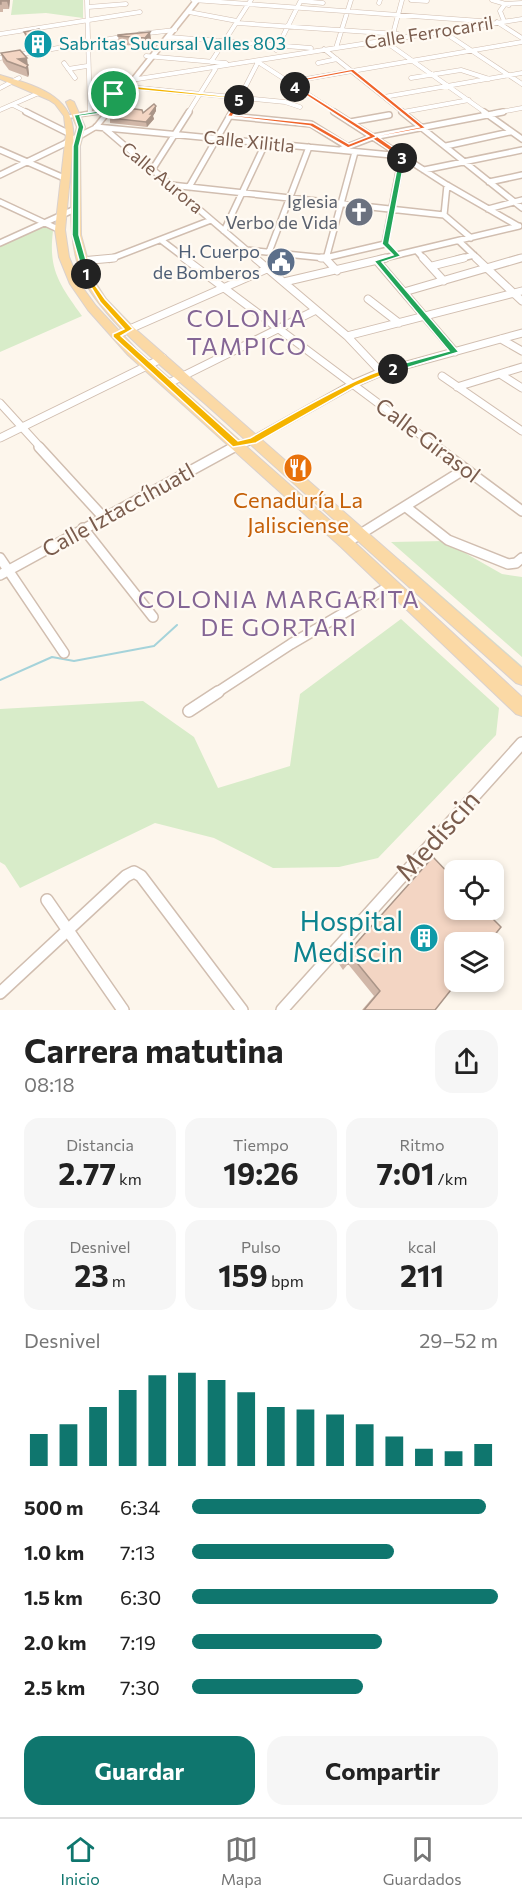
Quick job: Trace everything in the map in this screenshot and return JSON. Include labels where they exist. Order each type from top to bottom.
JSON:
[{"type":"main road","points":[[72,137],[100,127],[131,84],[189,12],[194,0]]},
{"type":"main road","points":[[73,116],[100,112],[166,30],[194,0]]},
{"type":"main road","points":[[0,71],[7,81],[41,92],[58,102],[73,116]]},
{"type":"main road","points":[[7,81],[57,92],[68,100],[73,116],[76,235],[81,261],[88,279],[102,301],[129,329],[184,376],[253,441],[522,678]]},
{"type":"main road","points":[[72,137],[64,178],[60,230],[64,257],[75,284],[116,335],[346,543],[522,708]]},
{"type":"street","points":[[87,0],[90,113]]},
{"type":"street","points":[[194,0],[248,6],[497,22],[522,38]]},
{"type":"street","points":[[211,62],[251,0]]},
{"type":"street","points":[[336,48],[351,0]]},
{"type":"street","points":[[393,34],[402,0]]},
{"type":"street","points":[[411,0],[426,1]]},
{"type":"street","points":[[492,0],[522,9]]},
{"type":"street","points":[[273,59],[301,1],[323,3]]},
{"type":"street","points":[[505,4],[522,3]]},
{"type":"street","points":[[88,7],[126,4]]},
{"type":"street","points":[[504,21],[500,11],[505,4]]},
{"type":"street","points":[[450,9],[451,30]]},
{"type":"street","points":[[0,34],[140,12]]},
{"type":"street","points":[[189,12],[237,22],[417,35]]},
{"type":"street","name":"Calle Ferrocarril","points":[[324,49],[522,19]]},
{"type":"street","points":[[0,58],[175,30]]},
{"type":"street","points":[[442,31],[522,84]]},
{"type":"street","points":[[169,37],[324,49],[522,208]]},
{"type":"street","points":[[383,40],[469,99],[522,140]]},
{"type":"street","points":[[288,82],[522,42]]},
{"type":"street","points":[[131,84],[324,49]]},
{"type":"street","points":[[146,56],[237,65]]},
{"type":"street","points":[[318,63],[337,59]]},
{"type":"street","points":[[258,62],[447,185],[520,226]]},
{"type":"street","points":[[189,187],[241,98],[258,62]]},
{"type":"street","points":[[64,63],[75,78]]},
{"type":"street","points":[[494,66],[501,65],[501,63]]},
{"type":"street","points":[[68,69],[87,66]]},
{"type":"street","points":[[152,170],[216,68]]},
{"type":"street","points":[[411,78],[461,70],[489,79]]},
{"type":"street","points":[[384,97],[522,73]]},
{"type":"street","points":[[125,81],[131,84],[201,94],[285,102],[300,107]]},
{"type":"street","points":[[0,110],[41,92]]},
{"type":"street","points":[[403,112],[469,99]]},
{"type":"street","points":[[13,105],[72,137]]},
{"type":"street","points":[[339,150],[373,137],[522,108]]},
{"type":"street","points":[[350,122],[365,117],[388,114]]},
{"type":"street","points":[[230,116],[311,124],[348,147]]},
{"type":"street","name":"Calle Xilitla","points":[[100,127],[402,156]]},
{"type":"street","name":"Calle Aurora","points":[[100,127],[269,268],[346,336],[381,372]]},
{"type":"street","points":[[446,146],[510,132]]},
{"type":"street","points":[[0,174],[72,137]]},
{"type":"street","points":[[224,231],[265,144]]},
{"type":"street","points":[[269,252],[309,147]]},
{"type":"street","points":[[0,150],[64,178]]},
{"type":"street","points":[[424,170],[522,150]]},
{"type":"street","points":[[325,258],[355,152]]},
{"type":"street","points":[[385,244],[402,156]]},
{"type":"street","points":[[489,182],[522,175]]},
{"type":"street","points":[[171,185],[444,215],[471,238]]},
{"type":"street","points":[[444,215],[447,185]]},
{"type":"street","points":[[488,209],[522,200]]},
{"type":"street","points":[[0,202],[60,230]]},
{"type":"street","points":[[0,243],[75,209]]},
{"type":"street","points":[[81,261],[108,260],[211,220]]},
{"type":"street","points":[[284,282],[520,226]]},
{"type":"street","name":"Calle Girasol","points":[[161,240],[522,511]]},
{"type":"street","points":[[459,241],[522,300]]},
{"type":"street","points":[[247,250],[325,258],[385,244]]},
{"type":"street","points":[[385,244],[398,256]]},
{"type":"street","points":[[417,251],[444,281]]},
{"type":"street","points":[[432,266],[474,255]]},
{"type":"street","points":[[325,258],[337,271]]},
{"type":"street","points":[[404,292],[521,258]]},
{"type":"street","points":[[377,261],[455,352]]},
{"type":"street","points":[[116,335],[269,268]]},
{"type":"street","points":[[346,336],[424,318],[522,291]]},
{"type":"street","points":[[368,299],[399,323]]},
{"type":"street","points":[[169,384],[316,310]]},
{"type":"street","name":"Calle Iztaccíhuatl","points":[[5,572],[237,445],[253,441],[353,384],[381,372],[522,333]]},
{"type":"street","points":[[501,339],[522,351]]},
{"type":"street","points":[[0,438],[163,358]]},
{"type":"street","points":[[457,387],[522,367]]},
{"type":"street","points":[[500,374],[522,388]]},
{"type":"street","points":[[442,376],[522,431]]},
{"type":"street","points":[[0,403],[104,518]]},
{"type":"street","points":[[346,543],[465,469]]},
{"type":"street","points":[[406,507],[448,540],[457,544],[508,564],[516,563],[522,558]]},
{"type":"street","points":[[83,528],[153,617]]},
{"type":"street","points":[[0,558],[5,572],[64,653]]},
{"type":"street","points":[[189,711],[291,644],[390,586]]},
{"type":"street","name":"Mediscin","points":[[282,1010],[522,743]]},
{"type":"street","points":[[0,993],[126,876],[134,872],[141,876],[242,1010]]},
{"type":"street","points":[[47,900],[123,1010]]},
{"type":"green space","points":[[13,0],[83,0],[83,18],[46,13],[11,15]]},
{"type":"green space","points":[[45,226],[53,231],[52,256],[57,276],[82,316],[0,352],[0,246]]},
{"type":"green space","points":[[444,541],[502,574],[522,577],[522,657],[391,542]]},
{"type":"green space","points":[[403,562],[522,666],[522,673],[401,563]]},
{"type":"green space","points":[[401,619],[499,708],[496,735],[378,858],[339,867],[273,868],[214,838],[155,823],[20,888],[5,865],[0,862],[0,709],[143,701],[194,737],[218,788],[290,766],[300,694]]},
{"type":"building","points":[[39,29],[46,38],[31,40],[24,32]]},
{"type":"building","points":[[150,32],[145,38],[118,36],[118,35]]},
{"type":"building","points":[[20,50],[27,58],[18,59],[28,65],[26,68],[7,61],[1,53]]},
{"type":"building","points":[[154,104],[156,106],[150,114],[153,114],[146,122],[110,118],[120,107],[142,110],[143,113]]},
{"type":"building","points":[[278,251],[290,252],[293,255],[277,262],[269,255]]},
{"type":"building","name":"Hospital Mediscin","points":[[433,857],[444,869],[444,920],[494,920],[501,927],[497,932],[444,932],[444,992],[449,992],[435,1010],[364,1010],[380,991],[353,958],[348,964],[343,958]]},
{"type":"waterway","points":[[0,680],[52,657],[74,661],[154,646],[177,625]]},
{"type":"place","name":"Sabritas Sucursal Valles 803","points":[[38,44]]},
{"type":"place","name":"Iglesia Verbo de Vida","points":[[359,212]]},
{"type":"place","name":"H. Cuerpo de Bomberos","points":[[281,262]]},
{"type":"place","name":"Cenaduría La Jalisciense","points":[[298,468]]},
{"type":"place","name":"Hospital Mediscin","points":[[424,938]]},
{"type":"district","name":"COLONIA TAMPICO","points":[[247,333]]},
{"type":"district","name":"COLONIA MARGARITA DE GORTARI","points":[[279,614]]},
{"type":"route","points":[[114,94],[100,112],[77,115],[81,127],[76,146],[75,209],[76,235],[81,261],[88,279],[102,301],[129,329],[116,335],[132,352],[237,445],[253,441],[353,384],[381,372],[455,352],[377,261],[398,256],[385,244],[402,156],[373,137],[423,128],[352,70],[288,82],[373,137],[348,147],[311,124],[230,116],[241,98],[129,87],[134,81],[125,81],[114,94]]}]
